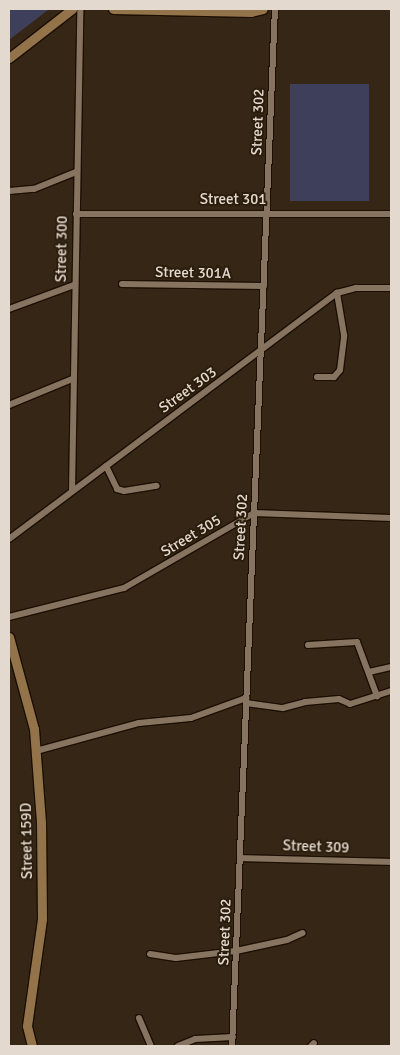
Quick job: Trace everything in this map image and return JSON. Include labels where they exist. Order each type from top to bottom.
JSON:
[{"type":"street","points":[[9,58],[72,9]]},
{"type":"street","name":"Street 300","points":[[72,490],[72,379],[80,9]]},
{"type":"street","points":[[113,9],[232,12],[263,9]]},
{"type":"street","name":"Street 302","points":[[232,1046],[275,9]]},
{"type":"street","points":[[9,191],[34,188],[76,172]]},
{"type":"street","name":"Street 301","points":[[76,214],[267,212],[391,214]]},
{"type":"street","name":"Street 301A","points":[[122,284],[264,286]]},
{"type":"street","points":[[9,309],[74,285]]},
{"type":"street","name":"Street 303","points":[[9,539],[72,490],[261,352],[337,293],[356,288],[391,288]]},
{"type":"street","points":[[317,377],[334,377],[340,370],[344,335],[337,293]]},
{"type":"street","points":[[9,405],[72,379]]},
{"type":"street","points":[[106,466],[117,489],[124,491],[157,486]]},
{"type":"street","points":[[254,513],[391,518]]},
{"type":"street","name":"Street 305","points":[[9,617],[124,588],[254,513]]},
{"type":"street","name":"Street 159D","points":[[9,637],[27,696],[36,751],[41,822],[42,919],[27,1026],[32,1046]]},
{"type":"street","points":[[308,645],[357,642],[377,696]]},
{"type":"street","points":[[369,672],[391,667]]},
{"type":"street","points":[[36,751],[139,723],[191,718],[246,701],[283,708],[305,702],[334,699],[350,704],[391,691]]},
{"type":"street","name":"Street 309","points":[[240,858],[391,862]]},
{"type":"street","points":[[150,954],[176,958],[236,951],[287,940],[303,933]]},
{"type":"street","points":[[139,1018],[152,1046]]},
{"type":"street","points":[[178,1046],[195,1039],[233,1037]]},
{"type":"shaded area","points":[[9,10],[48,10],[9,40]]},
{"type":"shaded area","points":[[290,84],[369,84],[369,201],[290,201]]}]
